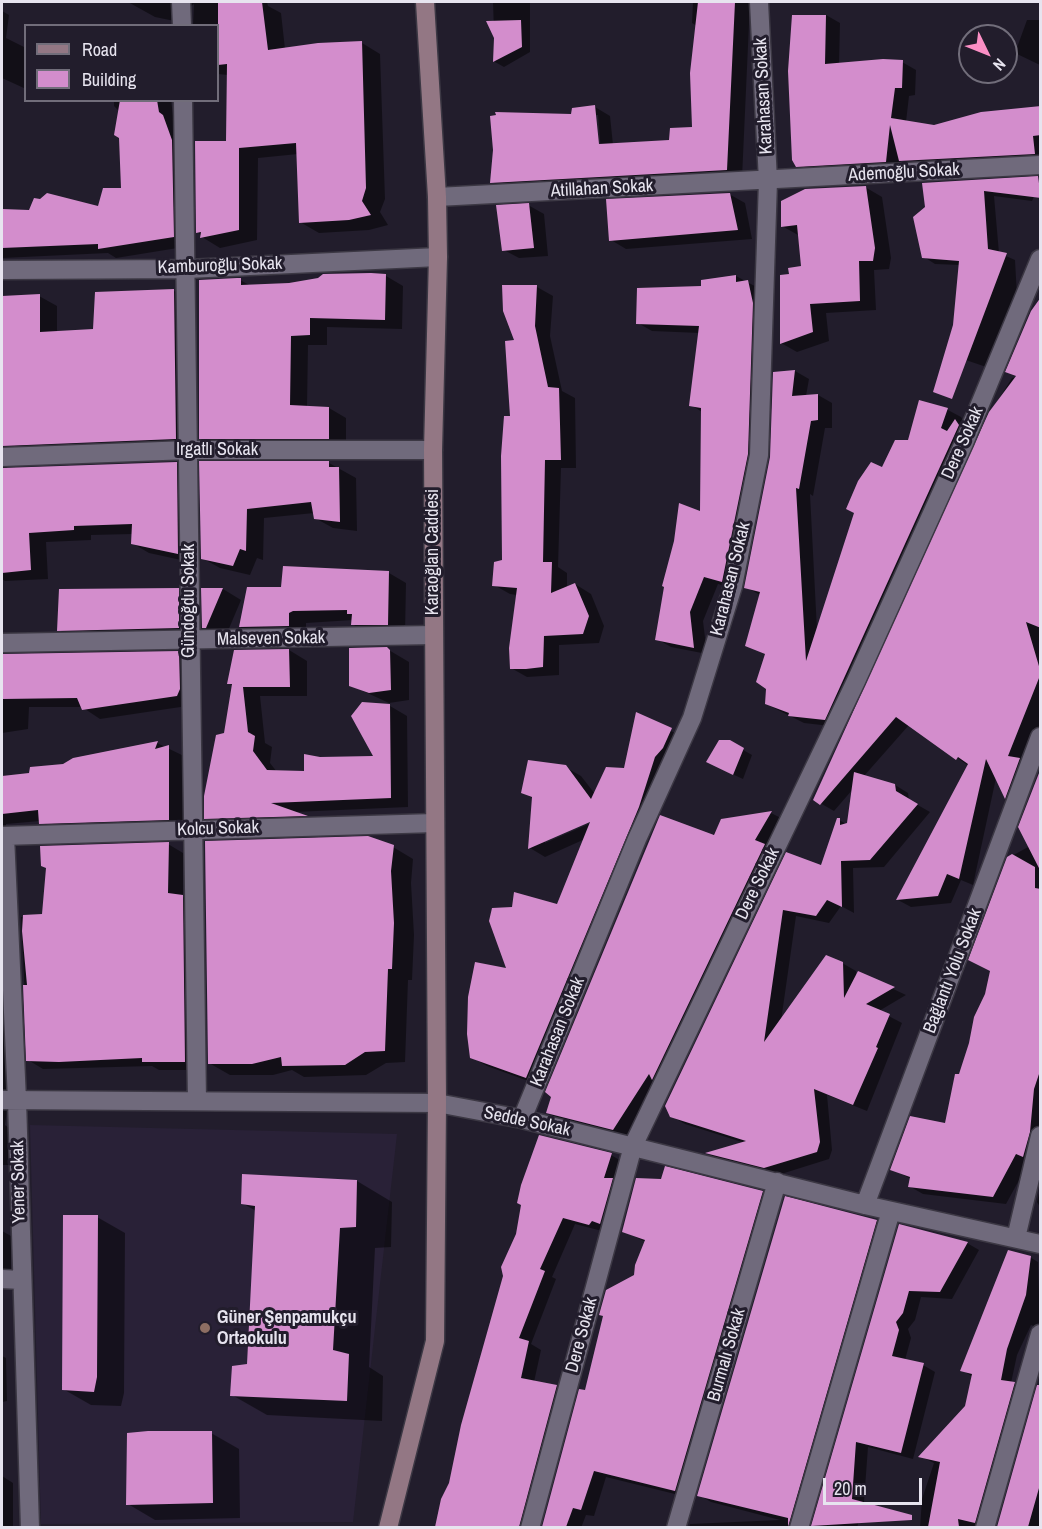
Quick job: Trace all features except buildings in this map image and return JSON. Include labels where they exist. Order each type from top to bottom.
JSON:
[{"type":"street","points":[[181,2],[182,24]]},
{"type":"street","name":"Karaoğlan Caddesi","points":[[425,2],[437,197],[438,257],[433,450],[437,1103]]},
{"type":"street","name":"Karahasan Sokak","points":[[522,1119],[637,839],[692,718],[733,586],[759,455],[768,181],[759,2]]},
{"type":"street","name":"Gündoğdu Sokak","points":[[183,102],[196,1101]]},
{"type":"street","name":"Ademoğlu Sokak","points":[[768,181],[1041,165]]},
{"type":"street","name":"Atillahan Sokak","points":[[437,197],[768,181]]},
{"type":"street","name":"Kamburoğlu Sokak","points":[[2,270],[187,269],[438,257]]},
{"type":"street","name":"Dere Sokak","points":[[530,1527],[633,1146],[856,681],[964,443],[1041,259]]},
{"type":"street","name":"Irgatlı Sokak","points":[[2,457],[189,450],[433,450]]},
{"type":"street","name":"Malseven Sokak","points":[[2,643],[434,635]]},
{"type":"street","name":"Bağlantı Yolu Sokak","points":[[865,1205],[1037,758],[1041,737]]},
{"type":"street","name":"Kolcu Sokak","points":[[3,836],[435,823]]},
{"type":"street","name":"Yener Sokak","points":[[3,836],[9,1100],[21,1280],[30,1527]]},
{"type":"street","name":"Sedde Sokak","points":[[9,1100],[437,1103],[522,1119],[865,1205],[1041,1244]]},
{"type":"street","points":[[388,1527],[435,1341],[437,1103]]},
{"type":"street","points":[[1016,1238],[1041,1136]]},
{"type":"street","name":"Burmalı Sokak","points":[[676,1527],[777,1182]]},
{"type":"street","points":[[800,1527],[891,1211]]},
{"type":"street","points":[[2,1280],[21,1280]]},
{"type":"street","points":[[985,1527],[1041,1334]]},
{"type":"shaded area","name":"Güner Şenpamukçu Ortaokulu","points":[[30,1125],[397,1134],[353,1522],[41,1524]]},
{"type":"place","name":"Güner Şenpamukçu Ortaokulu","points":[[205,1328]]}]
